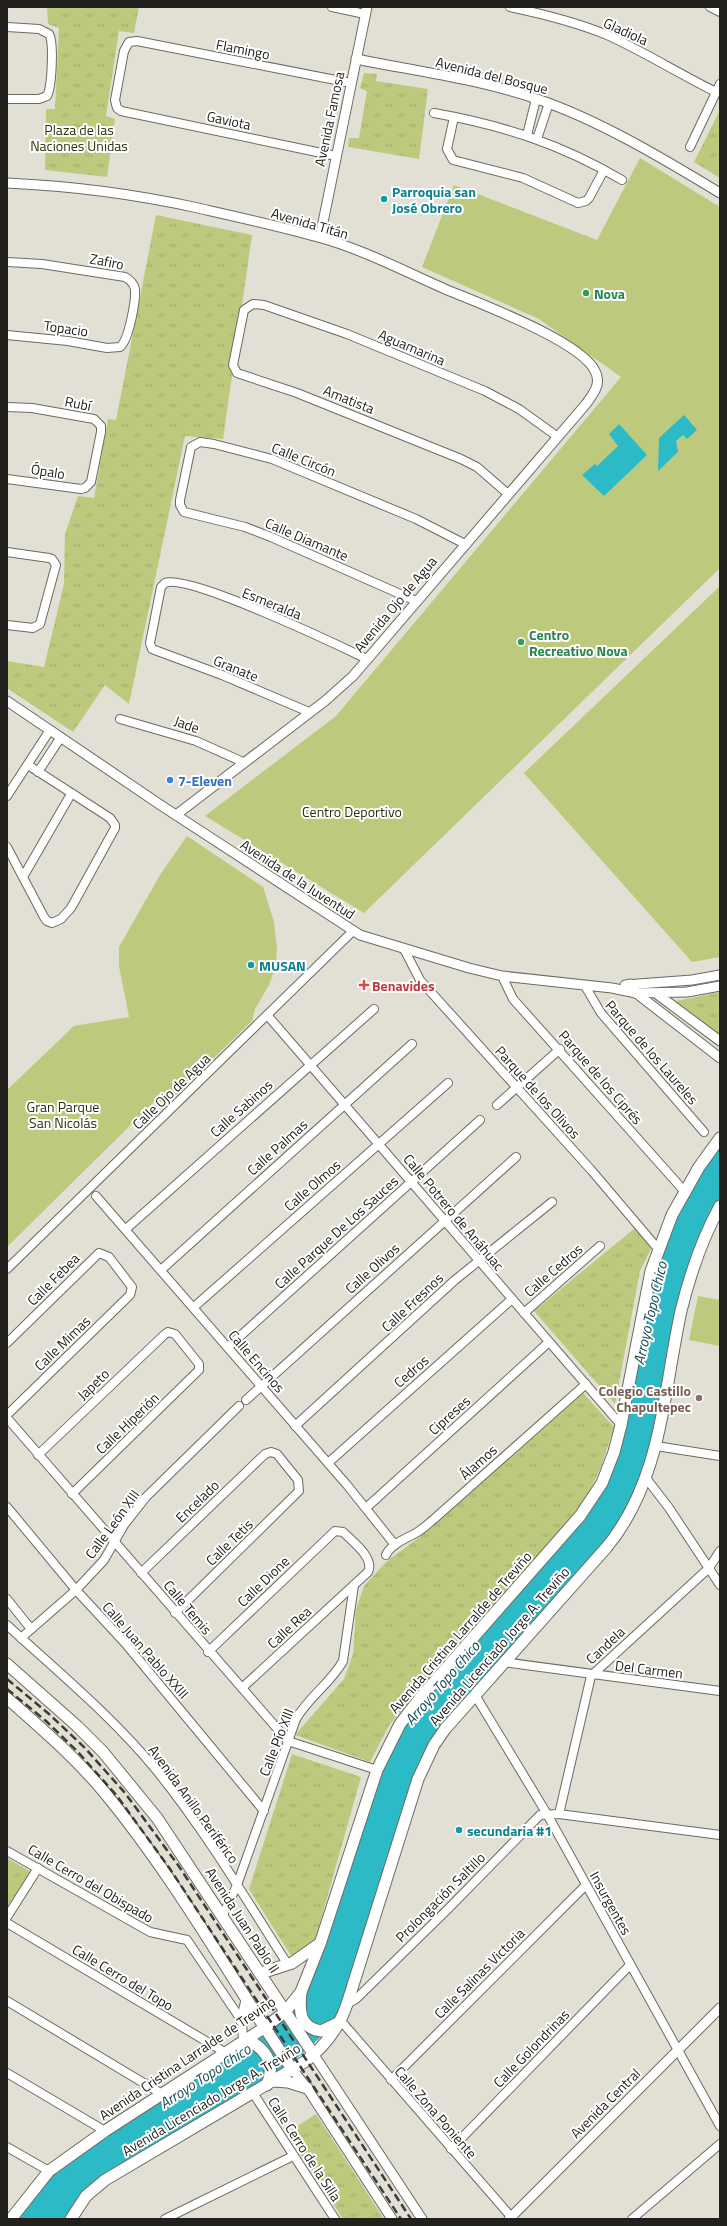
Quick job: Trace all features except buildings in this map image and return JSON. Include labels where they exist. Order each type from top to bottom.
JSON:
[{"type":"main road","name":"Avenida Cristina Larralde de Treviño","points":[[11,2219],[49,2171],[105,2131],[287,2014],[301,1997],[377,1770],[392,1738],[407,1714],[585,1509],[609,1470],[621,1424],[646,1290],[659,1250],[672,1215],[686,1193],[699,1167],[720,1138]]},
{"type":"main road","name":"Avenida Licenciado Jorge A. Treviño","points":[[71,2219],[86,2196],[105,2180],[253,2093],[312,2053],[330,2037],[347,2004],[418,1779],[434,1745],[445,1729],[503,1662],[612,1541],[633,1506],[646,1478],[656,1446],[681,1311],[690,1277],[708,1230],[720,1206]]},
{"type":"main road","name":"Avenida Juan Pablo II","points":[[7,1664],[78,1726],[126,1778],[158,1818],[312,2053]]},
{"type":"main road","points":[[7,1698],[57,1742],[105,1793],[161,1868],[290,2067]]},
{"type":"main road","points":[[261,1973],[288,1965],[320,1944]]},
{"type":"main road","points":[[301,1997],[301,2015],[307,2026],[321,2031],[337,2024]]},
{"type":"main road","points":[[242,2021],[246,2000]]},
{"type":"main road","points":[[243,2043],[255,2044],[267,2055],[270,2062],[270,2081],[288,2082],[307,2088]]},
{"type":"street","points":[[332,7],[366,10]]},
{"type":"street","name":"Gladiola","points":[[510,7],[543,14],[606,35],[641,51],[716,92]]},
{"type":"street","points":[[710,7],[720,12]]},
{"type":"street","name":"Avenida Famosa","points":[[320,237],[366,10]]},
{"type":"street","points":[[7,27],[39,29],[49,34],[52,42],[50,87],[47,96],[39,99],[7,99]]},
{"type":"street","name":"Flamingo","points":[[117,108],[115,100],[124,51],[129,42],[138,41],[351,83]]},
{"type":"street","name":"Avenida del Bosque","points":[[356,59],[477,83],[549,103],[598,125],[720,193]]},
{"type":"street","points":[[690,147],[720,84]]},
{"type":"street","points":[[527,135],[536,99]]},
{"type":"street","points":[[537,139],[549,103]]},
{"type":"street","name":"Gaviota","points":[[117,108],[127,113],[336,156]]},
{"type":"street","points":[[434,113],[527,135],[604,170],[622,180]]},
{"type":"street","points":[[454,117],[447,149],[453,160],[523,178],[578,203],[586,201],[590,198],[604,170]]},
{"type":"street","name":"Avenida Titán","points":[[7,183],[103,191],[160,200],[320,237],[371,257],[531,326],[558,340],[587,360],[598,377]]},
{"type":"street","name":"Zafiro","points":[[7,262],[42,264],[130,280],[133,284],[134,294],[127,338],[120,347]]},
{"type":"street","name":"Aguamarina","points":[[248,306],[264,305],[304,318],[347,334],[485,391],[519,409],[558,437]]},
{"type":"street","name":"Amatista","points":[[248,306],[241,316],[238,332],[233,364],[237,373],[297,392],[461,459],[477,467],[507,493]]},
{"type":"street","name":"Topacio","points":[[7,335],[68,341],[107,348],[120,347]]},
{"type":"street","name":"Avenida Ojo de Agua","points":[[176,815],[340,688],[367,659],[507,493],[558,437],[594,392],[598,377]]},
{"type":"street","name":"Rubí","points":[[7,407],[85,417],[98,422],[101,426],[101,438],[91,482],[85,488]]},
{"type":"street","name":"Calle Circón","points":[[184,512],[180,505],[180,500],[189,453],[194,444],[200,442],[247,451],[272,459],[416,519],[465,544]]},
{"type":"street","name":"Ópalo","points":[[7,479],[85,488]]},
{"type":"street","name":"Calle Diamante","points":[[184,512],[237,525],[271,537],[416,601]]},
{"type":"street","points":[[7,552],[49,558],[55,562],[56,569],[42,620],[38,626],[7,625]]},
{"type":"street","name":"Esmeralda","points":[[164,583],[172,581],[178,582],[214,594],[316,635],[367,659]]},
{"type":"street","name":"Granate","points":[[164,583],[161,587],[150,643],[152,649],[222,675],[309,712]]},
{"type":"street","name":"Avenida de la Juventud","points":[[7,701],[176,815],[353,931],[404,949],[502,976],[612,988],[636,993],[657,994],[687,992],[720,986]]},
{"type":"street","name":"Jade","points":[[120,719],[196,741],[243,762]]},
{"type":"street","points":[[7,796],[50,730]]},
{"type":"street","points":[[38,772],[61,738]]},
{"type":"street","points":[[7,847],[44,917],[47,921],[52,923],[61,919],[71,908],[114,832],[115,825],[110,818],[28,765]]},
{"type":"street","points":[[23,877],[71,794]]},
{"type":"street","name":"Calle Ojo de Agua","points":[[7,1269],[268,1016],[353,931]]},
{"type":"street","name":"Parque de los Olivos","points":[[404,949],[420,980],[659,1250]]},
{"type":"street","name":"Avenida de la Juventud","points":[[612,988],[630,984],[692,980],[720,975]]},
{"type":"street","name":"Parque de los Ciprés","points":[[502,976],[513,998],[560,1049],[686,1193]]},
{"type":"street","points":[[630,984],[636,993],[720,1058]]},
{"type":"street","name":"Parque de los Laureles","points":[[584,986],[601,1013],[704,1132]]},
{"type":"street","points":[[657,994],[720,1041]]},
{"type":"street","name":"Calle Sabinos","points":[[126,1229],[310,1063],[374,1009]]},
{"type":"street","name":"Calle Potrero de Anáhuac","points":[[268,1016],[345,1103],[479,1261],[621,1424]]},
{"type":"street","name":"Calle Palmas","points":[[161,1270],[412,1044]]},
{"type":"street","points":[[497,1106],[516,1087],[560,1049]]},
{"type":"street","name":"Calle Olmos","points":[[194,1307],[448,1083]]},
{"type":"street","name":"Calle Parque De Los Sauces","points":[[228,1347],[480,1120]]},
{"type":"street","name":"Calle Olivos","points":[[246,1400],[516,1156]]},
{"type":"street","name":"Calle Encinos","points":[[96,1196],[262,1386],[395,1544]]},
{"type":"street","name":"Calle Fresnos","points":[[295,1426],[455,1280],[552,1202]]},
{"type":"street","name":"Calle Cedros","points":[[524,1313],[600,1246]]},
{"type":"street","name":"Calle Mimas","points":[[7,1417],[130,1295],[132,1287],[109,1257],[102,1252]]},
{"type":"street","name":"Calle Febea","points":[[7,1343],[96,1254],[102,1252]]},
{"type":"street","name":"Cedros","points":[[328,1463],[512,1299]]},
{"type":"street","name":"Calle Hiperión","points":[[72,1494],[199,1370],[199,1364],[175,1334],[168,1332]]},
{"type":"street","name":"Japeto","points":[[38,1455],[168,1332]]},
{"type":"street","name":"Cipreses","points":[[366,1508],[549,1342]]},
{"type":"street","name":"Álamos","points":[[386,1555],[395,1544],[421,1530],[586,1384]]},
{"type":"street","name":"Calle León XIII","points":[[21,1638],[76,1590],[104,1560],[124,1525],[146,1497],[239,1406]]},
{"type":"street","name":"Calle Temis","points":[[7,1417],[208,1652],[242,1688],[288,1741]]},
{"type":"street","points":[[656,1446],[720,1456]]},
{"type":"street","name":"Calle Tetis","points":[[175,1613],[296,1494],[300,1487],[298,1480],[277,1454],[271,1452]]},
{"type":"street","name":"Encelado","points":[[141,1573],[265,1454],[271,1452]]},
{"type":"street","points":[[646,1478],[670,1508],[720,1585]]},
{"type":"street","name":"Calle Juan Pablo XXIII","points":[[7,1507],[76,1590],[125,1643],[264,1811]]},
{"type":"street","name":"Calle Dione","points":[[208,1652],[288,1575],[338,1530],[342,1532],[369,1560],[370,1566],[368,1572],[354,1585]]},
{"type":"street","name":"Candela","points":[[559,1814],[591,1676],[709,1568],[720,1551]]},
{"type":"street","name":"Calle Rea","points":[[242,1688],[354,1585]]},
{"type":"street","name":"Calle Pío XIII","points":[[223,1915],[237,1885],[288,1741],[302,1709],[338,1669],[343,1661],[354,1585]]},
{"type":"street","points":[[7,1599],[31,1629]]},
{"type":"street","name":"Avenida Anillo Periférico","points":[[7,1625],[110,1721],[143,1755],[183,1806],[237,1885],[288,1965]]},
{"type":"street","name":"Del Carmen","points":[[503,1662],[591,1676],[720,1691]]},
{"type":"street","name":"Insurgentes","points":[[475,1695],[546,1814],[678,2050],[717,2114],[720,2126]]},
{"type":"street","points":[[288,1741],[377,1770]]},
{"type":"street","points":[[546,1814],[559,1814],[720,1835]]},
{"type":"street","name":"Prolongación Saltillo","points":[[347,2004],[356,1999],[449,1908],[538,1816],[546,1814]]},
{"type":"street","name":"Calle Cerro del Obispado","points":[[7,1851],[150,1932],[187,1940],[242,2021]]},
{"type":"street","points":[[7,1917],[38,1868]]},
{"type":"street","name":"Calle Salinas Victoria","points":[[391,2080],[586,1885]]},
{"type":"street","name":"Calle Cerro del Topo","points":[[7,1923],[226,2053]]},
{"type":"street","name":"Calle Golondrinas","points":[[451,2148],[630,1965]]},
{"type":"street","points":[[7,2001],[162,2094]]},
{"type":"street","name":"Avenida Central","points":[[511,2218],[720,2008]]},
{"type":"street","points":[[242,2021],[243,2043]]},
{"type":"street","name":"Calle Zona Poniente","points":[[337,2024],[391,2080],[511,2218]]},
{"type":"street","name":"Avenida Juan Pablo II","points":[[312,2053],[422,2219]]},
{"type":"street","points":[[290,2067],[307,2088],[392,2219]]},
{"type":"street","points":[[7,2073],[105,2131]]},
{"type":"street","name":"Calle Cerro de la Silla","points":[[253,2093],[335,2219]]},
{"type":"street","points":[[632,2219],[720,2144]]},
{"type":"street","points":[[7,2147],[49,2171]]},
{"type":"street","points":[[165,2219],[293,2156]]},
{"type":"green space","name":"Plaza de las Naciones Unidas","points":[[47,7],[139,7],[134,33],[119,31],[106,116],[115,119],[107,177],[45,170],[46,109],[55,109],[59,28],[48,24]]},
{"type":"green space","points":[[364,73],[377,74],[376,81],[428,89],[419,159],[348,147],[349,138],[359,138],[367,91],[360,88]]},
{"type":"green space","points":[[720,110],[720,178],[694,162]]},
{"type":"green space","name":"Centro Recreativo Nova","points":[[640,158],[720,207],[720,568],[364,913],[205,816],[336,716],[621,377],[539,319],[422,267],[454,185],[597,240]]},
{"type":"green space","points":[[156,215],[252,235],[223,439],[185,436],[129,704],[105,685],[73,732],[7,688],[7,661],[44,667],[64,584],[65,534],[78,496],[94,498],[108,419],[116,420]]},
{"type":"green space","points":[[720,586],[720,957],[692,962],[524,773]]},
{"type":"green space","name":"Gran Parque San Nicolás","points":[[187,836],[263,887],[274,922],[277,948],[276,965],[269,985],[255,1009],[252,1021],[164,1106],[156,1100],[7,1247],[7,1090],[74,1026],[129,1017],[119,966],[119,947],[160,875]]},
{"type":"green space","points":[[720,992],[720,1038],[671,1002]]},
{"type":"green space","points":[[635,1228],[652,1247],[640,1271],[615,1404],[534,1311]]},
{"type":"green space","points":[[698,1296],[720,1300],[720,1346],[689,1340]]},
{"type":"green space","points":[[583,1393],[614,1427],[601,1467],[586,1500],[390,1724],[370,1762],[295,1735],[344,1679],[353,1654],[356,1609],[364,1586],[386,1562],[430,1529]]},
{"type":"green space","points":[[292,1754],[361,1777],[313,1948],[293,1959],[249,1889]]},
{"type":"green space","points":[[7,1858],[31,1872],[7,1907]]},
{"type":"green space","points":[[316,2114],[384,2219],[343,2219],[287,2133]]},
{"type":"water","points":[[684,415],[697,430],[687,439],[683,435],[676,441],[678,452],[658,471],[659,438]]},
{"type":"water","points":[[619,424],[647,455],[604,496],[582,475],[595,464],[597,466],[618,446],[609,434]]},
{"type":"water","name":"Arroyo Topo Chico","points":[[720,1138],[720,1206],[700,1249],[664,1407],[626,1519],[434,1745],[347,2004],[333,2026],[289,2065],[105,2180],[71,2219],[12,2219],[49,2171],[288,2017],[392,1738],[602,1483],[659,1250]]},
{"type":"railway","points":[[7,1679],[49,1714],[85,1748],[125,1793],[178,1865],[411,2219]]},
{"type":"railway","points":[[7,1689],[46,1721],[78,1752],[117,1796],[170,1869],[401,2219]]},
{"type":"place","name":"Parroquia san José Obrero","points":[[384,199]]},
{"type":"place","name":"Nova","points":[[586,293]]},
{"type":"place","name":"Centro Recreativo Nova","points":[[521,642]]},
{"type":"place","name":"7-Eleven","points":[[170,780]]},
{"type":"place","name":"MUSAN","points":[[251,965]]},
{"type":"place","name":"Benavides","points":[[364,985]]},
{"type":"place","name":"Colegio Castillo Chapultepec","points":[[699,1398]]},
{"type":"place","name":"secundaria #1","points":[[459,1830]]},
{"type":"park label","name":"Centro Deportivo","points":[[352,811]]}]
